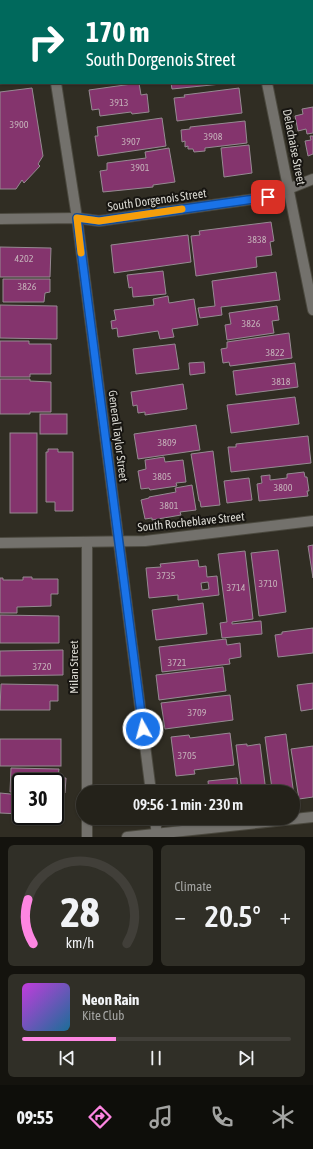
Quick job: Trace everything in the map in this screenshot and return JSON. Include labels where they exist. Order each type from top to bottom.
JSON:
[{"type":"street","name":"General Taylor Street","points":[[56,84],[77,218],[150,785]]},
{"type":"street","name":"Delachaise Street","points":[[267,84],[313,310]]},
{"type":"street","name":"South Dorgenois Street","points":[[0,219],[77,218],[99,221],[268,197],[313,179]]},
{"type":"street","name":"South Rocheblave Street","points":[[0,543],[144,542],[313,521]]},
{"type":"street","name":"Milan Street","points":[[87,542],[87,785]]},
{"type":"street","points":[[127,837],[157,836],[313,817]]},
{"type":"street","points":[[87,825],[87,837]]},
{"type":"street","points":[[155,825],[157,836]]},
{"type":"building","points":[[139,84],[141,95],[147,94],[149,112],[132,114],[131,112],[100,116],[99,109],[92,110],[89,90]]},
{"type":"building","points":[[171,84],[221,84],[172,89]]},
{"type":"building","points":[[32,88],[43,156],[38,164],[40,166],[24,183],[22,180],[16,189],[0,189],[0,92]]},
{"type":"building","points":[[239,88],[242,113],[177,121],[174,98],[185,97],[184,95]]},
{"type":"building","points":[[313,107],[313,133],[307,134],[306,129],[298,131],[295,116],[303,114],[302,109]]},
{"type":"building","points":[[162,118],[166,146],[98,156],[95,136],[98,136],[97,127]]},
{"type":"building","points":[[245,121],[247,143],[205,148],[205,151],[194,152],[193,149],[188,149],[188,146],[185,147],[185,141],[182,142],[181,130],[190,129],[190,127]]},
{"type":"building","points":[[310,136],[313,136],[313,154],[308,156],[305,141],[311,140]]},
{"type":"building","points":[[249,145],[252,173],[224,177],[221,148]]},
{"type":"building","points":[[169,148],[175,182],[153,185],[153,187],[103,192],[100,171],[107,170],[107,163],[146,158],[145,152]]},
{"type":"building","points":[[271,222],[274,241],[270,242],[272,255],[256,257],[257,267],[196,276],[191,236],[200,235],[199,231]]},
{"type":"building","points":[[188,235],[191,262],[114,273],[111,245]]},
{"type":"building","points":[[0,247],[51,248],[50,277],[0,277]]},
{"type":"building","points":[[163,271],[166,294],[133,297],[132,287],[129,288],[127,275]]},
{"type":"building","points":[[276,272],[280,300],[221,307],[222,315],[200,318],[198,308],[215,306],[212,281]]},
{"type":"building","points":[[3,279],[50,279],[50,292],[45,293],[44,302],[3,302]]},
{"type":"building","points":[[168,296],[169,303],[194,299],[198,325],[172,329],[174,337],[160,339],[158,331],[118,337],[117,328],[112,329],[111,321],[116,320],[114,310],[154,305],[153,299]]},
{"type":"building","points":[[0,305],[57,306],[57,339],[0,338]]},
{"type":"building","points":[[277,306],[279,320],[272,321],[274,333],[227,340],[225,325],[231,324],[229,313]]},
{"type":"building","points":[[289,333],[292,358],[230,366],[229,362],[223,363],[221,349],[227,348],[227,342]]},
{"type":"building","points":[[0,341],[29,341],[29,344],[51,344],[51,374],[30,374],[30,377],[0,377]]},
{"type":"building","points":[[175,344],[179,369],[136,374],[133,349]]},
{"type":"building","points":[[204,362],[205,373],[190,375],[189,363]]},
{"type":"building","points":[[295,363],[298,387],[236,395],[233,371]]},
{"type":"building","points":[[0,379],[30,379],[30,381],[51,382],[51,412],[0,414]]},
{"type":"building","points":[[183,384],[187,409],[145,415],[145,412],[138,413],[137,405],[133,406],[131,392]]},
{"type":"building","points":[[295,397],[299,424],[231,433],[227,405]]},
{"type":"building","points":[[40,414],[67,414],[67,434],[40,434]]},
{"type":"building","points":[[196,425],[200,450],[138,459],[134,434]]},
{"type":"building","points":[[10,433],[37,433],[37,513],[10,513]]},
{"type":"building","points":[[308,436],[311,463],[231,472],[228,447],[236,447],[236,444]]},
{"type":"building","points":[[48,449],[58,449],[58,452],[73,452],[73,511],[55,511],[55,502],[46,502],[46,452],[48,452]]},
{"type":"building","points":[[213,451],[220,505],[201,507],[191,454]]},
{"type":"building","points":[[164,457],[165,462],[183,460],[186,482],[176,483],[177,486],[150,490],[149,488],[141,489],[138,471],[146,469],[145,460]]},
{"type":"building","points":[[304,472],[305,477],[307,477],[309,491],[307,491],[308,496],[259,501],[257,484],[262,483],[261,476],[270,475],[270,480],[287,478],[287,474]]},
{"type":"building","points":[[249,478],[252,500],[227,503],[224,481]]},
{"type":"building","points":[[192,485],[196,510],[180,512],[181,515],[152,520],[152,518],[145,519],[141,500],[176,492],[175,488]]},
{"type":"building","points":[[313,545],[313,578],[308,546]]},
{"type":"building","points":[[278,550],[286,612],[259,616],[251,553]]},
{"type":"building","points":[[245,551],[253,619],[232,622],[232,624],[261,621],[262,634],[222,638],[220,623],[227,622],[218,554]]},
{"type":"building","points":[[198,560],[199,567],[206,566],[207,577],[217,576],[219,595],[178,600],[178,595],[149,598],[146,568],[161,567],[160,564]],"holes":[[[208,582],[209,589],[202,590],[201,583]]]},
{"type":"building","points":[[23,577],[32,577],[32,579],[58,579],[58,594],[51,594],[51,606],[17,607],[17,613],[0,613],[0,578],[3,578],[3,580],[23,580]]},
{"type":"building","points":[[203,603],[207,634],[156,640],[152,610]]},
{"type":"building","points":[[0,615],[59,616],[59,643],[0,643]]},
{"type":"building","points":[[313,628],[313,653],[278,657],[275,635],[282,634],[282,632]]},
{"type":"building","points":[[226,639],[227,645],[240,643],[241,657],[229,659],[230,664],[162,672],[159,647]]},
{"type":"building","points":[[63,650],[63,675],[0,676],[0,651]]},
{"type":"building","points":[[223,667],[226,691],[159,700],[156,675]]},
{"type":"building","points":[[313,683],[313,709],[301,711],[297,685]]},
{"type":"building","points":[[1,684],[58,685],[58,701],[50,701],[50,710],[0,710]]},
{"type":"building","points":[[230,695],[233,720],[165,729],[161,703]]},
{"type":"building","points":[[230,733],[234,765],[194,770],[195,774],[176,776],[171,737],[189,735],[190,738]]},
{"type":"building","points":[[286,734],[293,785],[271,785],[265,737]]},
{"type":"building","points":[[0,739],[61,739],[61,766],[0,766]]},
{"type":"building","points":[[247,744],[247,746],[260,744],[265,785],[241,785],[236,745]]},
{"type":"building","points":[[313,746],[313,797],[300,799],[300,785],[297,785],[291,749]]},
{"type":"building","points":[[11,768],[59,769],[59,773],[12,773],[12,792],[10,792]]},
{"type":"building","points":[[64,778],[66,778],[65,793]]},
{"type":"building","points":[[237,778],[238,785],[208,785],[208,781]]},
{"type":"building","points":[[0,793],[12,794],[12,814],[0,813]]},
{"type":"slow traffic","points":[[81,253],[77,218],[99,221],[182,209]]},
{"type":"route","points":[[143,729],[77,218],[99,221],[268,197]]}]
